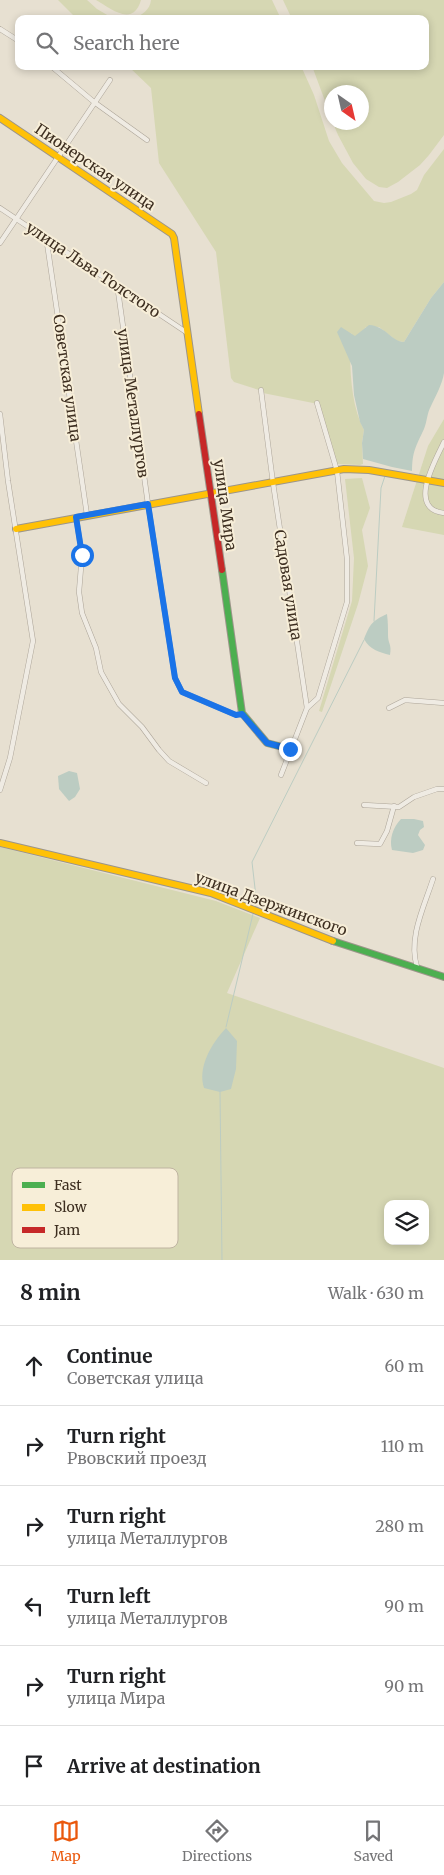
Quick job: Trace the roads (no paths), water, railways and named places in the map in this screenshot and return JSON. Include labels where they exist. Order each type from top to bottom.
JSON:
[{"type":"street","points":[[0,29],[15,38]]},
{"type":"street","points":[[56,70],[94,102],[147,140]]},
{"type":"street","points":[[0,243],[110,80]]},
{"type":"street","name":"Пионерская улица","points":[[0,118],[172,234],[174,238]]},
{"type":"street","name":"улица Льва Толстого","points":[[0,208],[186,332]]},
{"type":"street","name":"улица Мира","points":[[174,238],[242,714]]},
{"type":"street","name":"Советская улица","points":[[49,241],[47,243],[87,515]]},
{"type":"street","name":"улица Металлургов","points":[[119,287],[118,291],[148,504],[175,678],[182,692],[236,715],[242,714]]},
{"type":"street","name":"Садовая улица","points":[[261,390],[272,483],[307,708],[281,775]]},
{"type":"street","points":[[307,708],[318,698],[347,602],[347,559],[337,471],[317,403]]},
{"type":"street","points":[[0,414],[33,641],[10,758],[0,790]]},
{"type":"street","points":[[444,442],[442,450],[425,481],[428,506],[435,512],[444,513]]},
{"type":"street","points":[[16,528],[359,468],[444,483]]},
{"type":"street","points":[[76,517],[82,555],[79,592],[82,613],[96,648],[101,672],[119,704],[142,727],[164,756],[174,765],[206,783]]},
{"type":"street","points":[[389,708],[405,700],[444,704]]},
{"type":"street","points":[[242,714],[267,743],[290,749]]},
{"type":"street","points":[[364,805],[399,807],[414,797],[437,789],[444,789]]},
{"type":"street","points":[[356,843],[380,844],[394,806]]},
{"type":"street","name":"улица Дзержинского","points":[[0,842],[211,893],[328,939],[444,976]]},
{"type":"street","points":[[417,967],[413,950],[416,931],[433,879]]},
{"type":"waterway","points":[[374,621],[381,488],[385,476]]},
{"type":"waterway","points":[[256,897],[252,862],[364,640]]},
{"type":"waterway","points":[[226,1027],[253,914]]},
{"type":"waterway","points":[[220,1091],[222,1260]]}]
